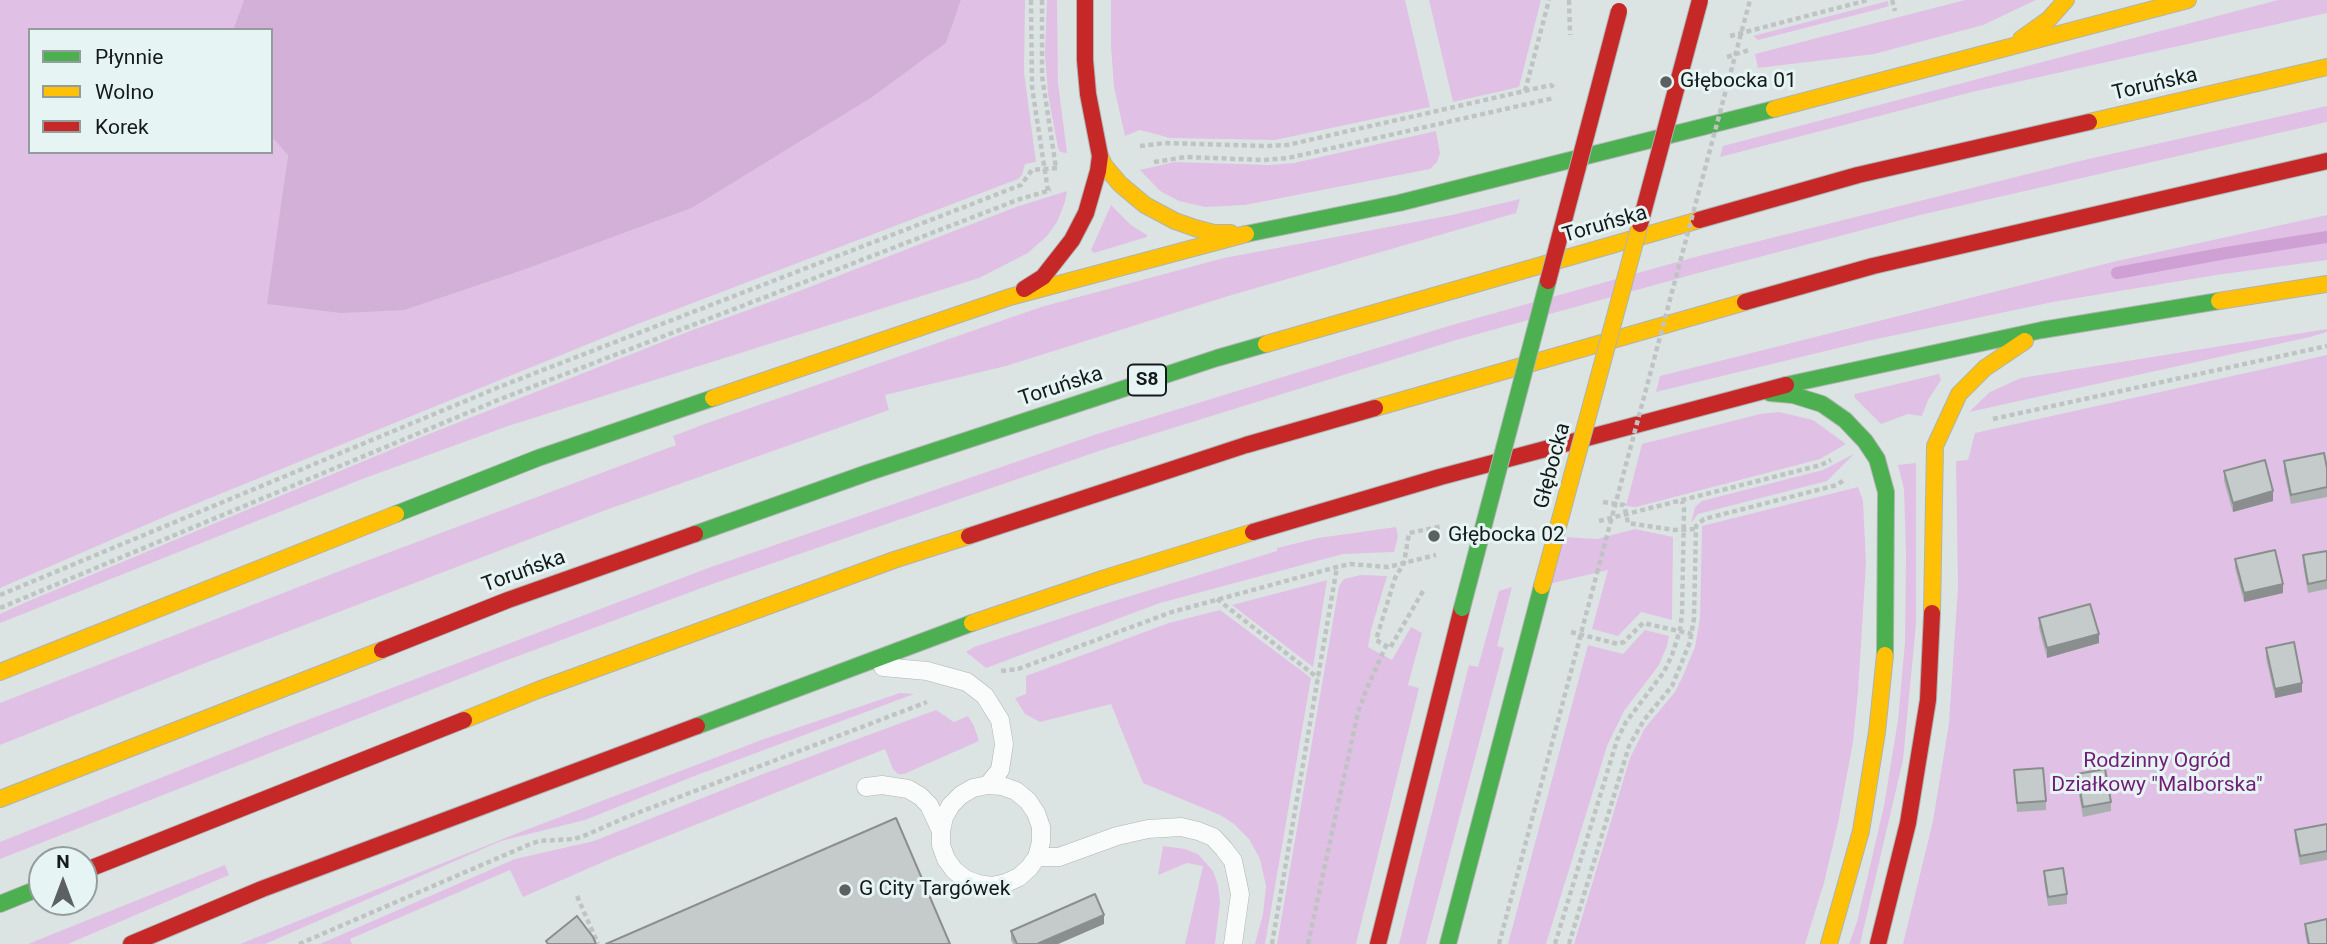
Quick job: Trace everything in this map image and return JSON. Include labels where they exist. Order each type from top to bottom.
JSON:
[{"type":"main road","points":[[1010,297],[1043,277],[1061,256],[1080,227],[1103,176],[1088,94],[1084,48],[1085,0]]},
{"type":"main road","name":"Głębocka","points":[[1448,944],[1700,0]]},
{"type":"main road","points":[[1991,53],[2035,30],[2067,0]]},
{"type":"main road","points":[[0,672],[538,458],[1010,297],[1248,233],[1399,203],[1628,147],[2188,0]]},
{"type":"main road","points":[[1378,944],[1462,607],[1620,6]]},
{"type":"main road","name":"Toruńska","points":[[0,799],[508,600],[867,472],[1217,358],[1858,175],[2327,67]]},
{"type":"main road","points":[[98,865],[550,686],[894,560],[1246,445],[1873,266],[2327,161]]},
{"type":"main road","points":[[1103,176],[1145,205],[1175,221],[1214,233],[1248,233]]},
{"type":"main road","points":[[131,944],[262,890],[851,668],[1018,607],[1242,536],[1440,477],[1754,392],[2042,330],[2327,284]]},
{"type":"main road","points":[[1878,944],[1909,823],[1928,700],[1933,635],[1935,446],[1959,394],[1985,368],[2042,330]]},
{"type":"main road","points":[[1754,392],[1793,395],[1822,404],[1844,420],[1866,441],[1877,459],[1886,492],[1885,635],[1877,732],[1861,831],[1829,944]]},
{"type":"main road","points":[[0,904],[28,893]]},
{"type":"lane","points":[[851,668],[887,667],[927,671],[967,682],[985,696],[1000,720],[1004,744],[1000,770],[988,785]]},
{"type":"lane","points":[[988,785],[1016,791],[1032,807],[1041,827],[1037,857],[1030,868],[1013,880],[992,886],[965,879],[954,870],[941,845],[944,817],[951,805],[973,788],[988,785]]},
{"type":"lane","points":[[866,787],[895,786],[914,792],[929,805],[941,831]]},
{"type":"lane","points":[[1037,857],[1059,858],[1117,836],[1148,829],[1181,827],[1213,837],[1233,861],[1240,894],[1233,944]]},
{"type":"path","points":[[1031,0],[1032,87],[1048,191]]},
{"type":"path","points":[[1525,91],[1549,0]]},
{"type":"path","points":[[1569,0],[1570,46]]},
{"type":"path","points":[[1499,944],[1750,0]]},
{"type":"path","points":[[1721,38],[1868,0]]},
{"type":"path","points":[[1892,0],[1895,11]]},
{"type":"path","points":[[0,595],[499,387],[1018,187],[1032,170],[1069,165],[1139,146],[1165,143],[1287,145],[1551,85]]},
{"type":"path","points":[[0,608],[503,398],[1020,199],[1160,160],[1186,157],[1264,160],[1288,158],[1561,96]]},
{"type":"path","points":[[1981,421],[2327,346]]},
{"type":"path","points":[[1587,523],[1821,464],[1841,454]]},
{"type":"path","points":[[1569,944],[1629,746],[1644,720],[1672,686],[1692,634],[1695,529],[1704,519],[1837,485],[1847,477]]},
{"type":"path","points":[[1555,944],[1617,740],[1626,722],[1664,672],[1680,630],[1684,509],[1682,501]]},
{"type":"path","points":[[1626,515],[1628,523],[1682,530],[1695,529]]},
{"type":"path","points":[[995,672],[1018,669],[1172,612],[1338,567],[1350,564],[1388,567],[1445,553]]},
{"type":"path","points":[[1272,944],[1338,567]]},
{"type":"path","points":[[1395,578],[1376,640],[1390,648],[1423,591]]},
{"type":"path","points":[[1217,600],[1318,678]]},
{"type":"path","points":[[1567,631],[1622,644],[1643,623],[1692,634]]},
{"type":"path","points":[[1308,944],[1358,712],[1386,646]]},
{"type":"path","points":[[1013,676],[1018,669]]},
{"type":"path","points":[[299,944],[528,845],[586,835],[925,704]]},
{"type":"path","points":[[577,896],[598,944]]},
{"type":"green space","points":[[0,0],[244,0],[234,28],[28,28],[28,154],[273,154],[273,138],[288,154],[279,227],[405,310],[692,208],[871,98],[946,43],[961,0],[1025,0],[1024,72],[1036,162],[1025,164],[1018,179],[635,325],[171,514],[0,588]]},
{"type":"green space","points":[[1047,0],[1057,0],[1058,83],[1067,153],[1060,152],[1058,148],[1048,94],[1045,54]]},
{"type":"green space","points":[[1111,0],[1405,0],[1430,107],[1275,140],[1170,138],[1140,130],[1125,136],[1114,87]]},
{"type":"green space","points":[[1429,0],[1541,0],[1519,87],[1453,102]]},
{"type":"green space","points":[[1965,0],[2036,0],[1983,25],[1874,54],[1758,68],[1755,54]]},
{"type":"green space","points":[[2278,0],[2327,0],[2327,13],[1972,92],[1720,157],[1723,146]]},
{"type":"green space","points":[[1888,1],[1889,6],[1879,9],[1758,40],[1753,36]]},
{"type":"green space","points":[[2327,106],[2327,122],[1920,215],[1698,273],[1456,340],[1102,450],[715,583],[502,662],[0,859],[0,842],[273,733],[711,567],[1097,434],[1452,325],[1695,257],[2084,160]]},
{"type":"green space","points":[[1436,131],[1440,153],[1437,162],[1430,169],[1245,205],[1205,207],[1179,201],[1160,191],[1140,170],[1174,162],[1270,165],[1294,163]]},
{"type":"green space","points":[[1067,191],[1057,222],[1047,236],[1028,253],[979,278],[508,426],[365,478],[0,623],[0,614],[24,603],[419,438],[690,331],[1016,207]]},
{"type":"green space","points":[[1520,199],[1516,213],[1225,297],[1006,366],[885,395],[889,410],[603,511],[208,662],[0,745],[0,703],[350,567],[676,445],[673,436],[710,422],[1041,307],[1224,258],[1452,215]]},
{"type":"green space","points":[[1111,205],[1147,237],[1094,253],[1091,250]]},
{"type":"green space","points":[[2327,215],[2327,260],[2053,302],[1867,341],[1656,392],[1660,376],[2117,261]]},
{"type":"green space","points":[[2327,329],[2327,332],[2310,337],[1969,412],[1990,392],[2021,378]]},
{"type":"green space","name":"Rodzinny Ogród Działkowy \"Malborska\"","points":[[2327,355],[2327,944],[1903,944],[1933,821],[1949,723],[1958,587],[1956,461],[1968,460],[1975,433]]},
{"type":"green space","points":[[1939,374],[1941,380],[1928,400],[1922,416],[1908,414],[1881,424],[1854,397],[1855,394]]},
{"type":"green space","points":[[1779,412],[1813,420],[1846,444],[1820,459],[1636,507],[1626,506],[1642,444],[1760,414]]},
{"type":"green space","points":[[1854,454],[1827,481],[1698,514],[1691,523],[1695,507],[1702,501],[1823,470]]},
{"type":"green space","points":[[1916,463],[1916,624],[1903,760],[1860,944],[1849,944],[1857,922],[1884,806],[1898,720],[1905,642],[1906,555],[1904,489],[1898,465]]},
{"type":"green space","points":[[1858,487],[1863,501],[1866,563],[1853,742],[1824,883],[1805,944],[1574,944],[1630,758],[1645,728],[1675,692],[1695,647],[1700,618],[1702,526]]},
{"type":"green space","points":[[1396,527],[1398,536],[1394,552],[1343,554],[1160,603],[986,668],[966,652],[1101,605],[1277,551],[1277,548],[1318,538]]},
{"type":"green space","points":[[1635,529],[1673,537],[1672,620],[1641,612],[1618,636],[1592,629],[1608,570],[1536,587],[1565,537],[1597,539]]},
{"type":"green space","points":[[1361,575],[1387,576],[1368,647],[1392,660],[1411,627],[1422,633],[1408,685],[1419,688],[1356,944],[1277,944],[1339,586],[1344,579]]},
{"type":"green space","points":[[1327,580],[1313,667],[1232,605],[1324,581]]},
{"type":"green space","points":[[1512,587],[1497,646],[1504,648],[1426,944],[1399,944],[1469,665],[1478,667],[1499,591]]},
{"type":"green space","points":[[1220,610],[1311,678],[1265,944],[1255,944],[1263,914],[1266,886],[1260,859],[1249,839],[1234,824],[1220,815],[1143,783],[1111,704],[1040,722],[1025,714],[1015,698],[1026,694],[1026,676],[1169,623]]},
{"type":"green space","points":[[1645,630],[1669,636],[1667,646],[1659,665],[1624,711],[1607,746],[1546,944],[1508,944],[1588,645],[1623,654]]},
{"type":"green space","points":[[900,693],[914,694],[585,820],[501,841],[265,944],[240,944],[518,833],[764,739]]},
{"type":"green space","points":[[936,710],[954,722],[968,716],[979,741],[904,774],[898,774],[893,769],[885,749],[610,859],[523,897],[510,870],[350,939],[352,944],[320,944],[515,859],[594,841],[763,774]]},
{"type":"green space","points":[[1163,846],[1198,854],[1213,871],[1220,902],[1215,944],[1185,944],[1203,866],[1187,863],[1158,875]]},
{"type":"green space","points":[[225,865],[229,875],[68,944],[28,944]]},
{"type":"shaded area","points":[[244,0],[961,0],[946,43],[871,98],[692,208],[405,310],[341,313],[267,304],[288,155],[273,138],[273,28],[234,28]]},
{"type":"building","points":[[2324,453],[2327,487],[2291,495],[2284,461]]},
{"type":"building","points":[[2265,460],[2273,491],[2233,503],[2224,471]]},
{"type":"building","points":[[2275,550],[2283,584],[2244,593],[2235,559]]},
{"type":"building","points":[[2327,551],[2327,580],[2308,584],[2303,555]]},
{"type":"building","points":[[2090,604],[2099,634],[2047,648],[2039,618]]},
{"type":"building","points":[[2294,642],[2302,683],[2275,689],[2266,648]]},
{"type":"building","points":[[2043,768],[2046,801],[2017,803],[2014,770]]},
{"type":"building","points":[[2105,769],[2111,802],[2083,807],[2077,774]]},
{"type":"building","name":"G City Targówek","points":[[896,818],[950,944],[606,944]]},
{"type":"building","points":[[2327,824],[2327,851],[2300,856],[2295,830]]},
{"type":"building","points":[[2063,868],[2067,894],[2048,897],[2044,871]]},
{"type":"building","points":[[1095,894],[1104,915],[1037,944],[1017,944],[1011,931]]},
{"type":"building","points":[[577,916],[596,944],[548,944],[546,941]]},
{"type":"building","points":[[2327,919],[2327,944],[2309,944],[2305,924]]},
{"type":"waterway","points":[[2117,273],[2327,237]]},
{"type":"traffic: fast","points":[[1246,234],[1399,203],[1774,109]]},
{"type":"traffic: fast","points":[[1462,608],[1548,281]]},
{"type":"traffic: fast","points":[[1786,385],[2042,330],[2219,301]]},
{"type":"traffic: fast","points":[[695,534],[867,473],[1266,344]]},
{"type":"traffic: fast","points":[[1770,393],[1793,395],[1822,404],[1845,420],[1865,441],[1877,459],[1886,492],[1885,655]]},
{"type":"traffic: fast","points":[[396,514],[538,458],[713,398]]},
{"type":"traffic: fast","points":[[1448,944],[1542,586]]},
{"type":"traffic: fast","points":[[697,726],[972,623]]},
{"type":"traffic: fast","points":[[0,904],[28,893]]},
{"type":"traffic: slow","points":[[2021,39],[2049,19],[2066,0]]},
{"type":"traffic: slow","points":[[1774,109],[2188,0]]},
{"type":"traffic: slow","points":[[2089,122],[2327,67]]},
{"type":"traffic: slow","points":[[1100,156],[1120,184],[1145,205],[1195,228],[1214,233],[1231,233]]},
{"type":"traffic: slow","points":[[1266,344],[1699,220]]},
{"type":"traffic: slow","points":[[1542,586],[1640,224]]},
{"type":"traffic: slow","points":[[713,398],[1010,297],[1246,234]]},
{"type":"traffic: slow","points":[[2219,301],[2327,284]]},
{"type":"traffic: slow","points":[[1375,408],[1745,302]]},
{"type":"traffic: slow","points":[[1932,613],[1935,446],[1959,394],[1985,368],[2025,341]]},
{"type":"traffic: slow","points":[[0,672],[396,514]]},
{"type":"traffic: slow","points":[[972,623],[1253,532]]},
{"type":"traffic: slow","points":[[464,720],[538,690],[894,560],[969,536]]},
{"type":"traffic: slow","points":[[0,799],[382,650]]},
{"type":"traffic: slow","points":[[1829,944],[1861,831],[1877,732],[1885,655]]},
{"type":"traffic: jam","points":[[1024,289],[1043,277],[1072,240],[1086,213],[1098,171],[1100,156],[1088,94],[1085,60],[1085,0]]},
{"type":"traffic: jam","points":[[1640,224],[1700,0]]},
{"type":"traffic: jam","points":[[1548,281],[1619,11]]},
{"type":"traffic: jam","points":[[1699,220],[1858,175],[2089,122]]},
{"type":"traffic: jam","points":[[1745,302],[1873,266],[2327,161]]},
{"type":"traffic: jam","points":[[1253,532],[1440,477],[1786,385]]},
{"type":"traffic: jam","points":[[969,536],[1246,445],[1375,408]]},
{"type":"traffic: jam","points":[[382,650],[508,600],[695,534]]},
{"type":"traffic: jam","points":[[1378,944],[1462,608]]},
{"type":"traffic: jam","points":[[1878,944],[1908,823],[1928,700],[1932,613]]},
{"type":"traffic: jam","points":[[98,865],[464,720]]},
{"type":"traffic: jam","points":[[131,944],[262,889],[697,726]]},
{"type":"place","name":"Głębocka 01","points":[[1666,82]]},
{"type":"place","name":"Głębocka 02","points":[[1434,536]]},
{"type":"place","name":"G City Targówek","points":[[845,890]]}]
